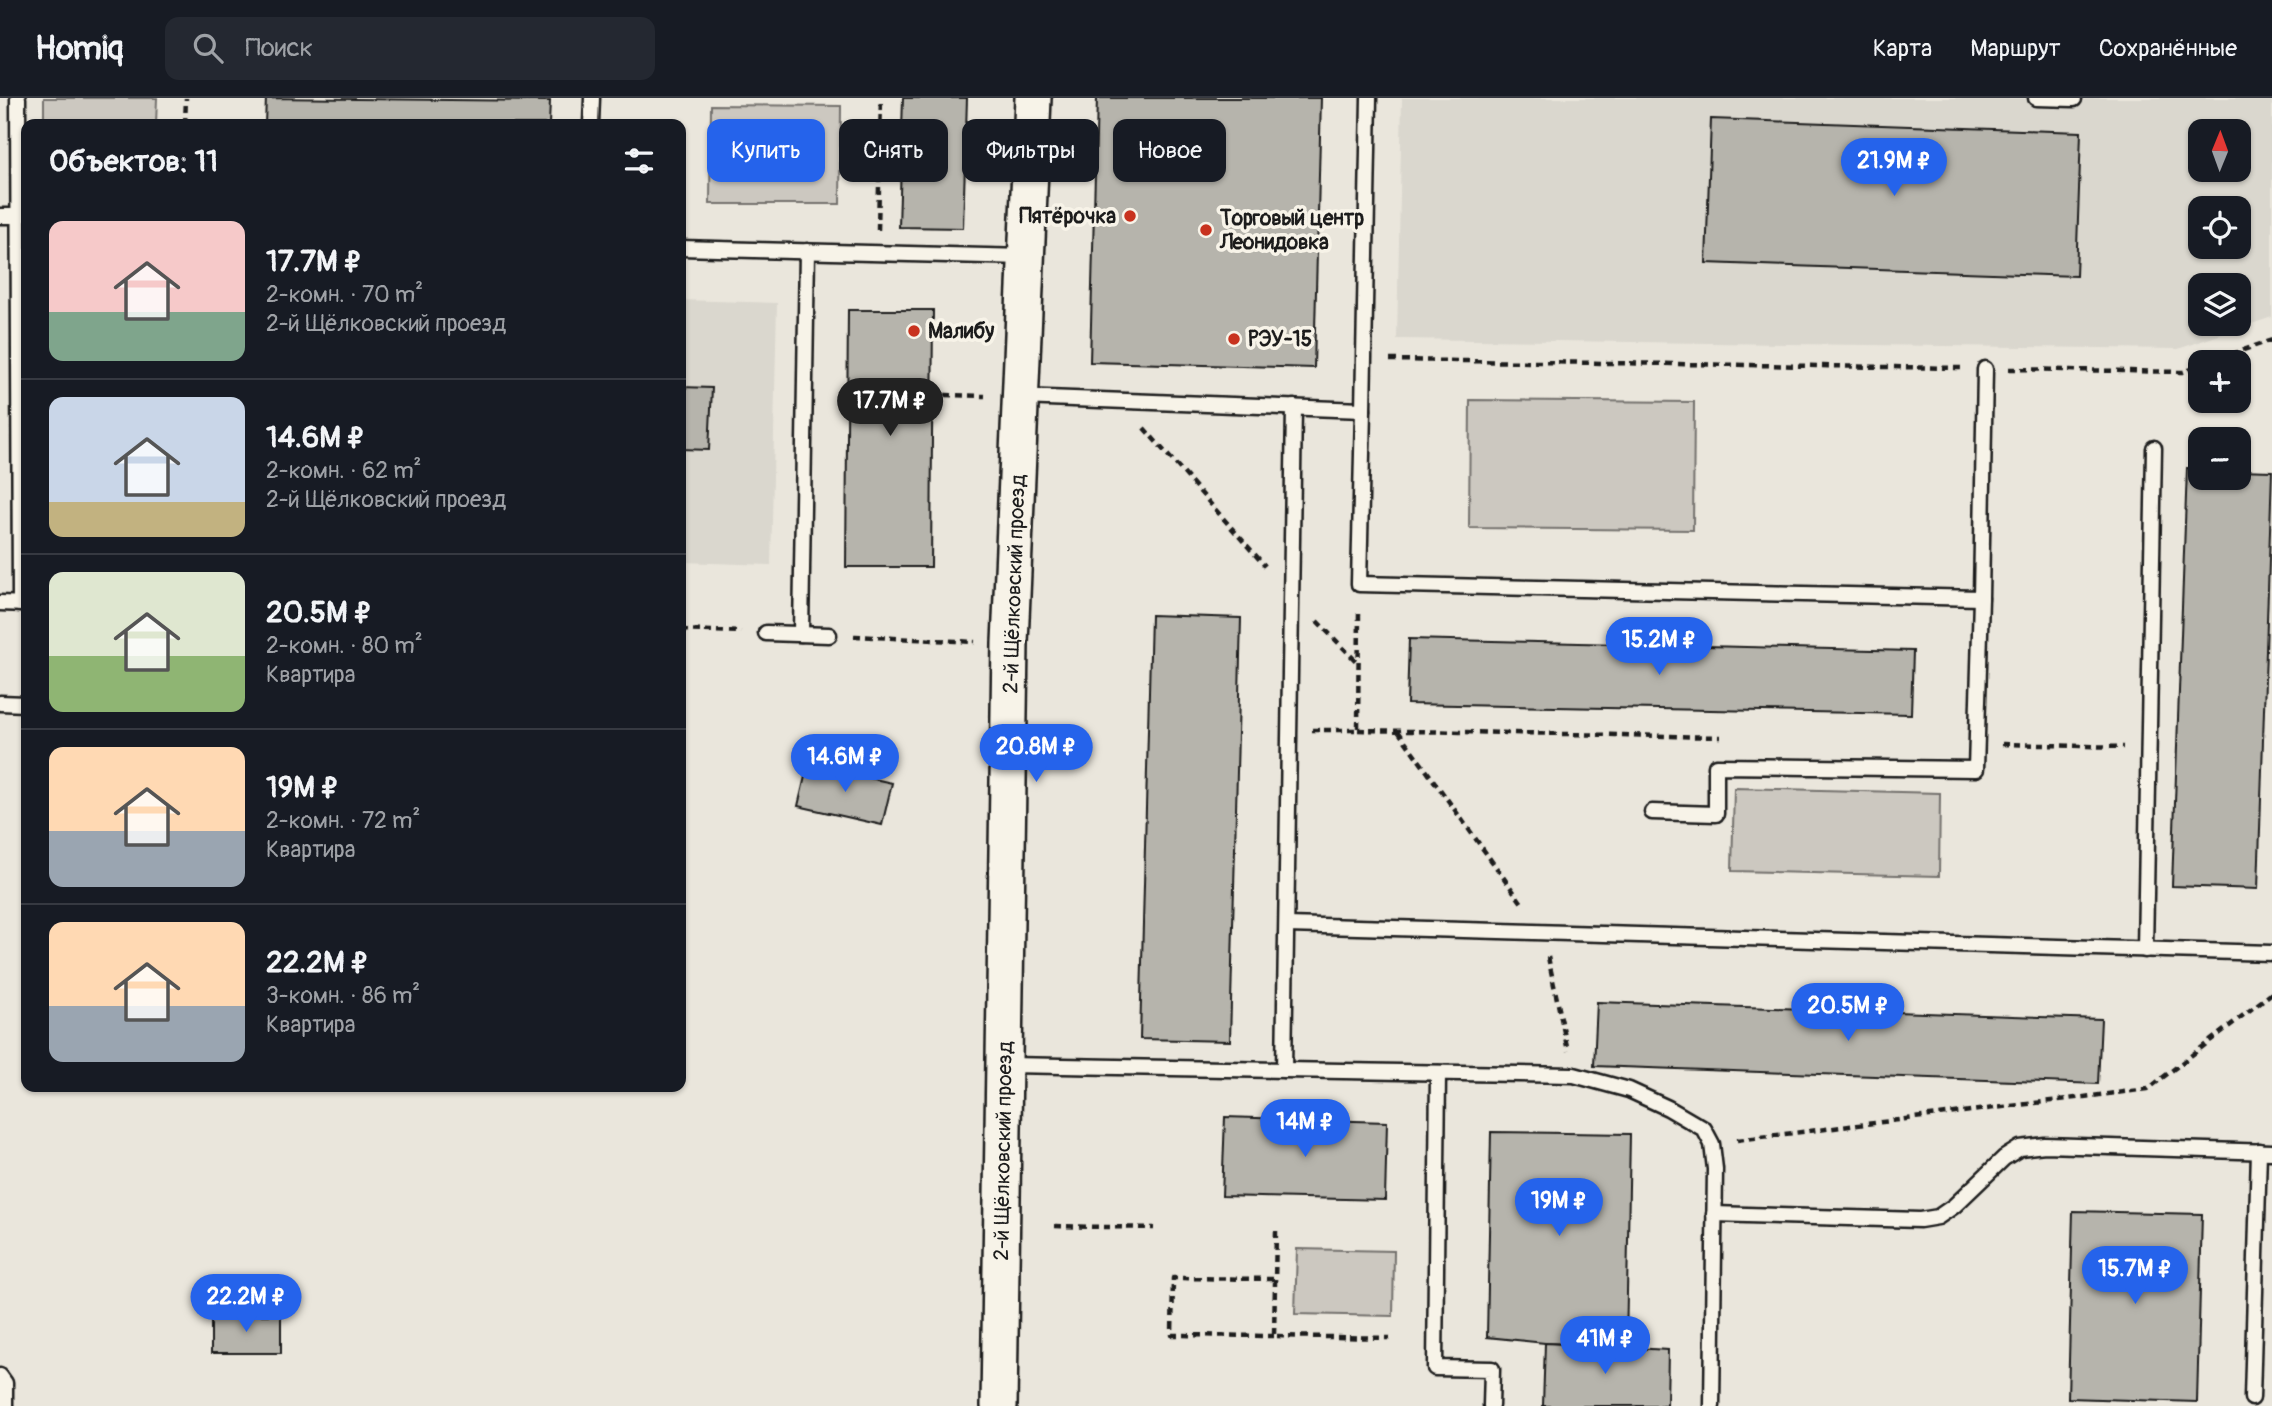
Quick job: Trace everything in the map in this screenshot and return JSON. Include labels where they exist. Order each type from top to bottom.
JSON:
[{"type":"street","name":"2-й Щёлковский проезд","points":[[999,1406],[1010,643],[1033,98]]},
{"type":"lane","points":[[18,98],[21,449]]},
{"type":"lane","points":[[591,119],[592,98]]},
{"type":"lane","points":[[1369,98],[1359,584],[1981,598]]},
{"type":"lane","points":[[2036,98],[2074,99]]},
{"type":"lane","points":[[0,216],[18,216]]},
{"type":"lane","points":[[686,248],[1026,257]]},
{"type":"lane","points":[[801,634],[807,251]]},
{"type":"lane","points":[[1651,812],[1716,814],[1716,766],[1976,769],[1985,369]]},
{"type":"lane","points":[[1020,397],[1363,410]]},
{"type":"lane","points":[[1284,1070],[1294,407]]},
{"type":"lane","points":[[2145,950],[2154,448]]},
{"type":"lane","points":[[0,603],[21,604]]},
{"type":"lane","points":[[766,633],[829,635]]},
{"type":"lane","points":[[0,704],[21,704]]},
{"type":"lane","points":[[1287,925],[2272,953]]},
{"type":"lane","points":[[1004,1065],[1574,1075],[1629,1090],[1668,1108],[1704,1129],[1712,1144],[1715,1168],[1712,1406]]},
{"type":"lane","points":[[1438,1073],[1435,1368],[1492,1369],[1491,1406]]},
{"type":"lane","points":[[1714,1214],[1920,1220],[1938,1217],[1954,1206],[2004,1158],[2020,1148],[2045,1145],[2265,1152],[2252,1398]]},
{"type":"lane","points":[[0,1376],[5,1383],[5,1406]]},
{"type":"path","points":[[185,119],[186,98]]},
{"type":"path","points":[[877,253],[881,98]]},
{"type":"path","points":[[2243,350],[2272,340]]},
{"type":"path","points":[[1364,359],[2188,370]]},
{"type":"path","points":[[1121,401],[1292,596],[1359,664]]},
{"type":"path","points":[[1358,730],[1359,584]]},
{"type":"path","points":[[686,630],[766,633]]},
{"type":"path","points":[[829,635],[1010,643]]},
{"type":"path","points":[[1290,730],[1729,738]]},
{"type":"path","points":[[1398,730],[1543,932],[1574,1075]]},
{"type":"path","points":[[1977,743],[2148,747]]},
{"type":"path","points":[[1712,1144],[2148,1089],[2272,993]]},
{"type":"path","points":[[1055,1226],[1154,1228]]},
{"type":"path","points":[[1274,1336],[1276,1231]]},
{"type":"path","points":[[1275,1279],[1173,1278],[1172,1335],[1390,1338]]},
{"type":"shaded area","points":[[44,98],[157,98],[156,119],[44,119]]},
{"type":"shaded area","points":[[1402,98],[2272,98],[2272,317],[2251,324],[2251,273],[2188,273],[2188,336],[2216,336],[2178,349],[1397,339]]},
{"type":"shaded area","points":[[711,105],[841,106],[840,204],[710,204],[710,182],[825,182],[825,119],[711,119]]},
{"type":"shaded area","points":[[686,300],[777,303],[771,565],[686,562]]},
{"type":"shaded area","points":[[1470,400],[1694,402],[1693,530],[1469,528]]},
{"type":"shaded area","points":[[1734,788],[1940,793],[1939,876],[1732,871]]},
{"type":"shaded area","points":[[1297,1249],[1394,1251],[1393,1316],[1295,1314]]},
{"type":"building","points":[[266,98],[550,101],[549,119],[265,119]]},
{"type":"building","points":[[903,98],[967,98],[966,119],[962,119],[963,228],[899,227],[900,182],[948,182],[948,119],[902,119]]},
{"type":"building","name":"Торговый центр Леонидовка","points":[[1097,98],[1321,98],[1314,368],[1090,362],[1095,182],[1099,182],[1099,119],[1096,119]]},
{"type":"building","points":[[1711,119],[2081,132],[2076,276],[1706,263]]},
{"type":"building","points":[[848,310],[933,310],[931,567],[846,567]]},
{"type":"building","points":[[686,387],[712,388],[709,450],[686,449]]},
{"type":"building","points":[[2187,468],[2188,490],[2251,490],[2251,470],[2272,471],[2258,889],[2172,886]]},
{"type":"building","points":[[1151,615],[1241,618],[1230,1041],[1140,1039]]},
{"type":"building","points":[[1409,639],[1913,651],[1911,714],[1407,704]]},
{"type":"building","points":[[808,764],[892,783],[882,825],[798,806]]},
{"type":"building","points":[[1597,1002],[2101,1019],[2098,1084],[1594,1066]]},
{"type":"building","points":[[1225,1117],[1387,1122],[1385,1200],[1222,1196]]},
{"type":"building","points":[[1491,1132],[1630,1134],[1626,1346],[1545,1343],[1487,1337]]},
{"type":"building","points":[[2073,1211],[2202,1214],[2197,1402],[2068,1398]]},
{"type":"building","points":[[211,1315],[281,1315],[281,1353],[211,1353]]},
{"type":"building","points":[[1545,1343],[1668,1350],[1667,1406],[1543,1406]]},
{"type":"place","name":"Пятёрочка","points":[[1130,216]]},
{"type":"place","name":"Торговый центр Леонидовка","points":[[1206,230]]},
{"type":"place","name":"Малибу","points":[[914,331]]},
{"type":"place","name":"РЭУ-15","points":[[1234,339]]}]
